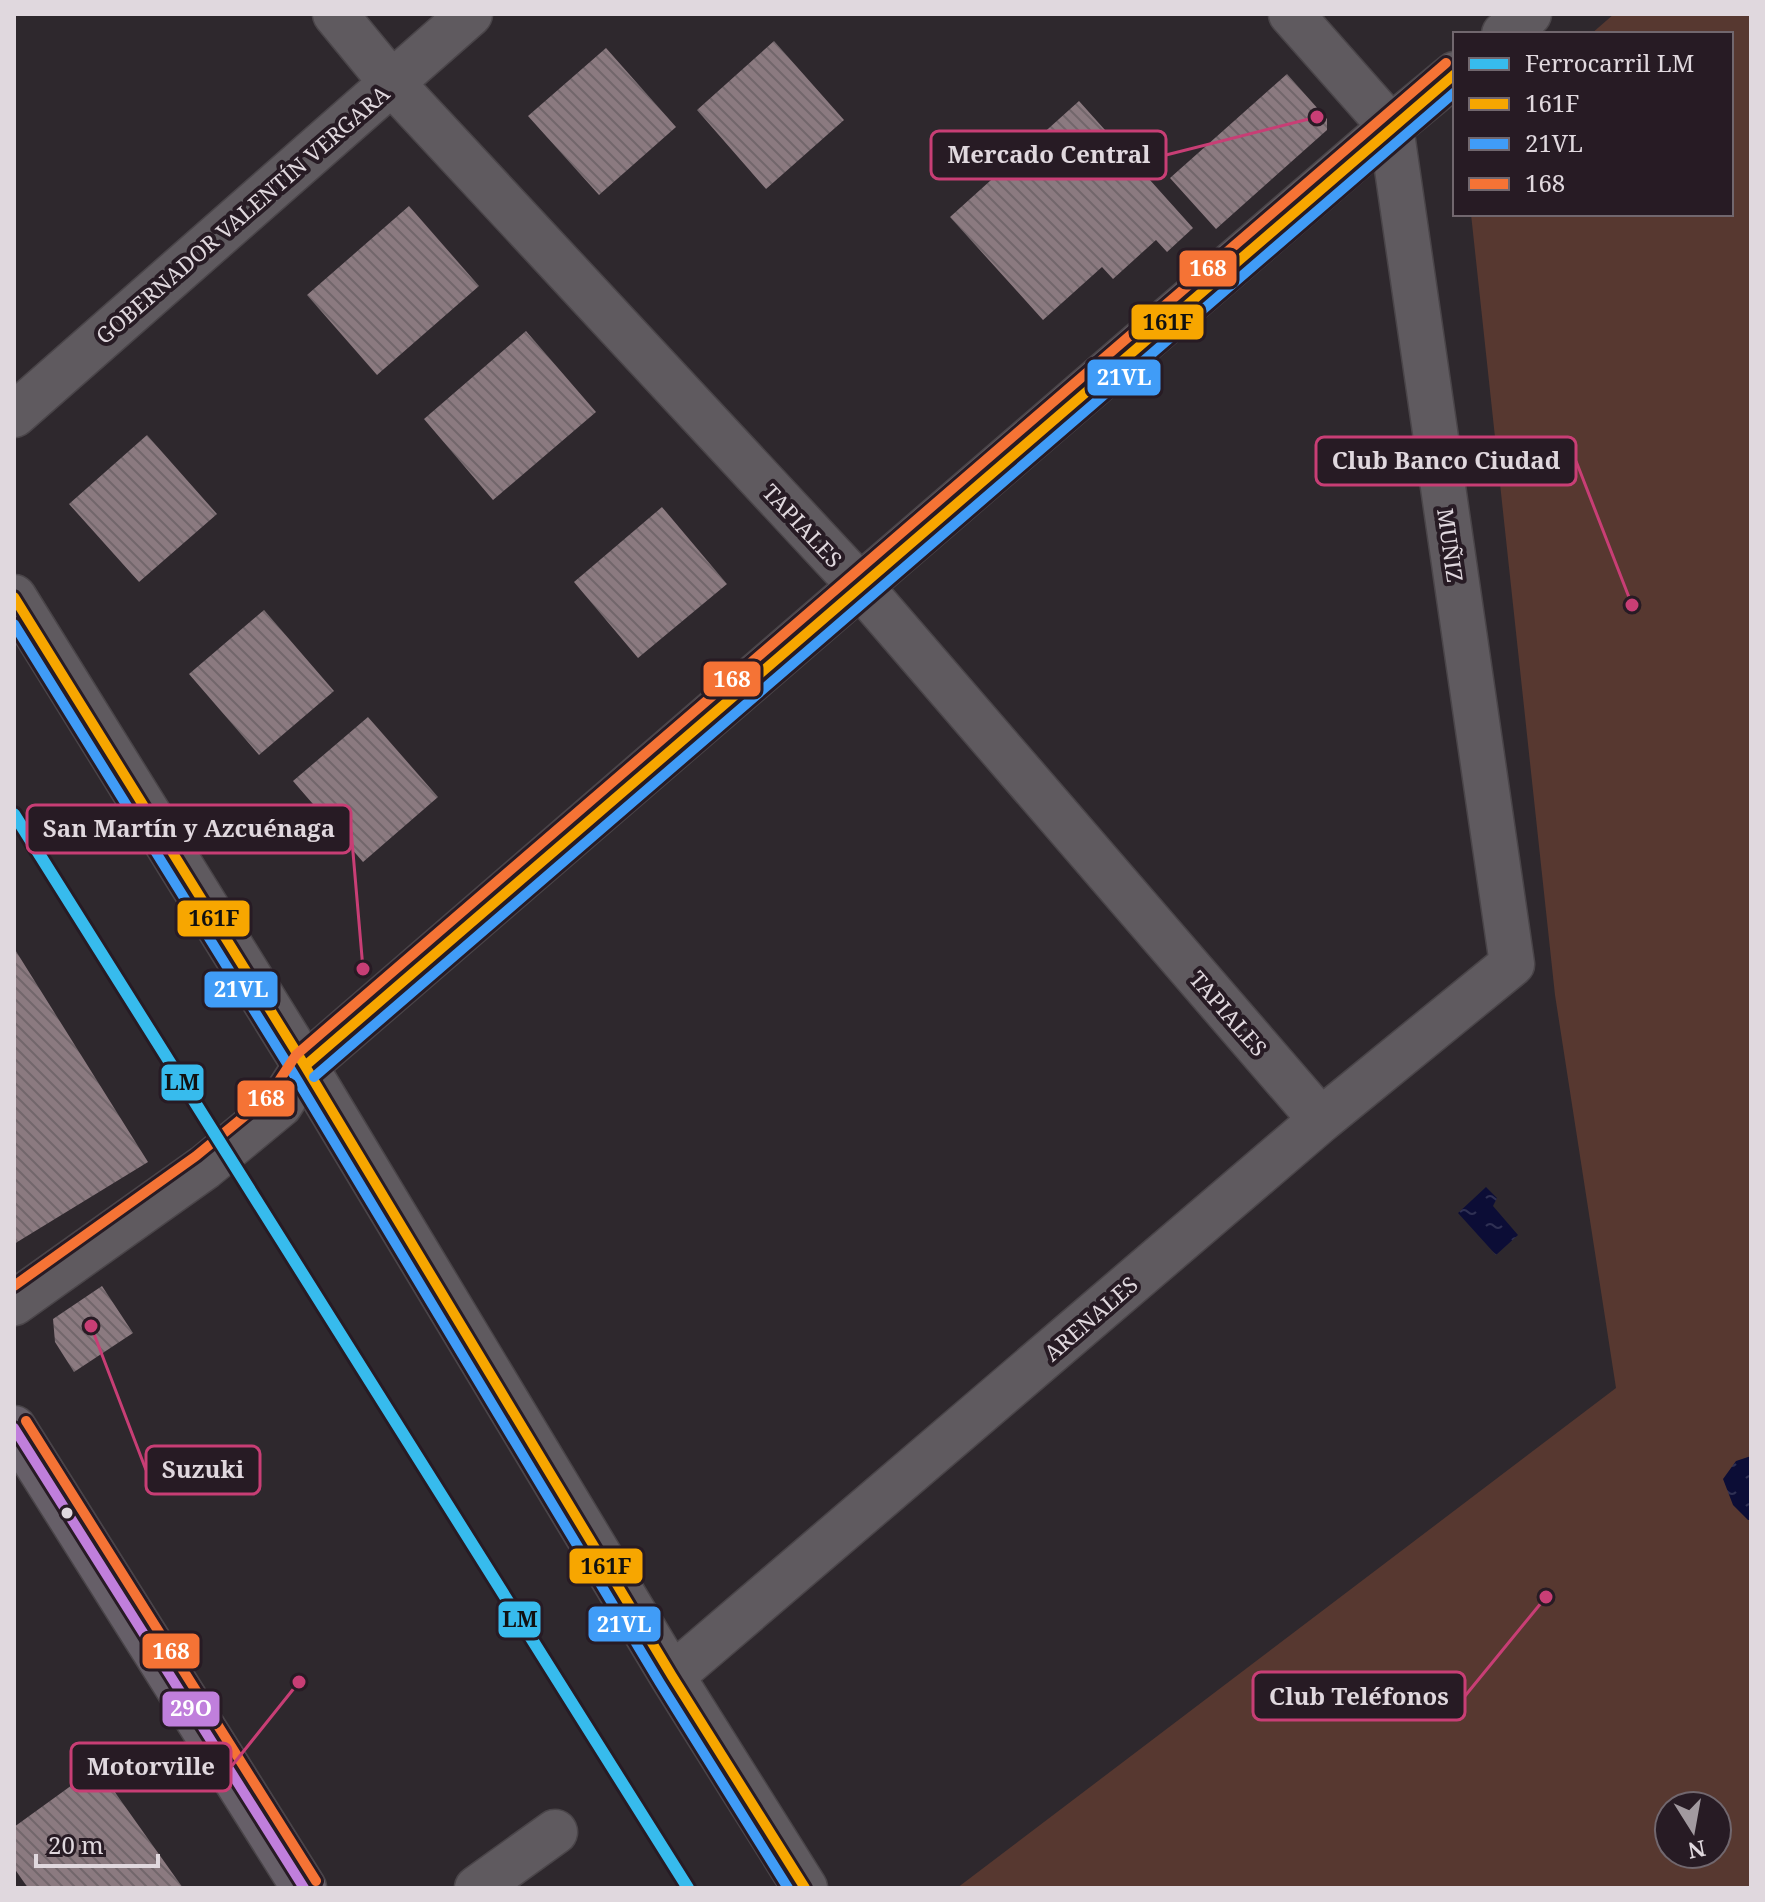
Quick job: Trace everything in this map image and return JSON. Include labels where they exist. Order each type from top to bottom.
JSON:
[{"type":"main road","points":[[14,1428],[304,1888]]},
{"type":"street","name":"TAPIALES","points":[[335,14],[391,82],[861,587],[1321,1120]]},
{"type":"street","name":"GOBERNADOR VALENTÍN VERGARA","points":[[14,415],[470,14]]},
{"type":"street","points":[[1291,14],[1391,127]]},
{"type":"street","points":[[1506,32],[1529,14]]},
{"type":"street","points":[[14,1303],[205,1167],[280,1105],[305,1066],[1453,76]]},
{"type":"street","name":"MUÑIZ","points":[[1391,127],[1512,964]]},
{"type":"street","points":[[14,597],[305,1066],[672,1676],[805,1888]]},
{"type":"street","name":"ARENALES","points":[[672,1676],[1321,1120],[1512,964]]},
{"type":"street","points":[[477,1888],[555,1832]]},
{"type":"shaded area","points":[[1614,14],[1751,14],[1751,1888],[957,1888],[1616,1388],[1555,995],[1471,216],[1733,216],[1733,32],[1593,32]]},
{"type":"water","points":[[1486,1187],[1497,1198],[1493,1206],[1518,1235],[1496,1255],[1458,1213]]},
{"type":"water","points":[[1751,1456],[1751,1520],[1748,1520],[1733,1505],[1723,1479],[1736,1461]]},
{"type":"building","points":[[774,41],[844,120],[766,189],[697,110]]},
{"type":"building","points":[[606,48],[676,127],[599,195],[528,116]]},
{"type":"building","points":[[1287,74],[1327,119],[1327,130],[1216,229],[1170,178]]},
{"type":"building","points":[[1079,101],[1193,228],[1167,252],[1156,240],[1113,279],[1102,267],[1043,320],[950,217]]},
{"type":"building","points":[[409,206],[479,286],[377,375],[307,295]]},
{"type":"building","points":[[526,331],[596,412],[493,500],[424,419]]},
{"type":"building","points":[[147,435],[217,514],[139,582],[69,504]]},
{"type":"building","points":[[662,507],[727,584],[638,658],[574,582]]},
{"type":"building","points":[[264,610],[334,691],[259,755],[189,674]]},
{"type":"building","points":[[368,717],[438,797],[363,862],[293,781]]},
{"type":"building","points":[[14,948],[148,1162],[14,1244]]},
{"type":"building","points":[[102,1286],[133,1333],[74,1372],[55,1342],[53,1319]]},
{"type":"building","points":[[97,1767],[183,1888],[28,1888],[14,1868],[14,1827]]},
{"type":"rail line","name":"LM","points":[[14,814],[688,1888]]},
{"type":"transit line","name":"168","points":[[14,1286],[196,1156],[269,1096],[296,1055],[1446,63]]},
{"type":"transit line","name":"161F","points":[[305,1066],[1453,76]]},
{"type":"transit line","name":"21VL","points":[[314,1077],[1453,94]]},
{"type":"transit line","name":"161F","points":[[14,597],[305,1066],[672,1676],[805,1888]]},
{"type":"transit line","name":"21VL","points":[[14,624],[293,1073],[660,1683],[788,1888]]},
{"type":"transit line","name":"168","points":[[26,1421],[316,1881]]},
{"type":"transit line","name":"29O","points":[[14,1428],[304,1888]]},
{"type":"place","name":"Mercado Central","points":[[1317,117]]},
{"type":"place","name":"Club Banco Ciudad","points":[[1632,605]]},
{"type":"place","name":"San Martín y Azcuénaga","points":[[363,969]]},
{"type":"place","name":"Suzuki","points":[[91,1326]]},
{"type":"place","name":"Club Teléfonos","points":[[1546,1597]]},
{"type":"place","name":"Motorville","points":[[299,1682]]}]
